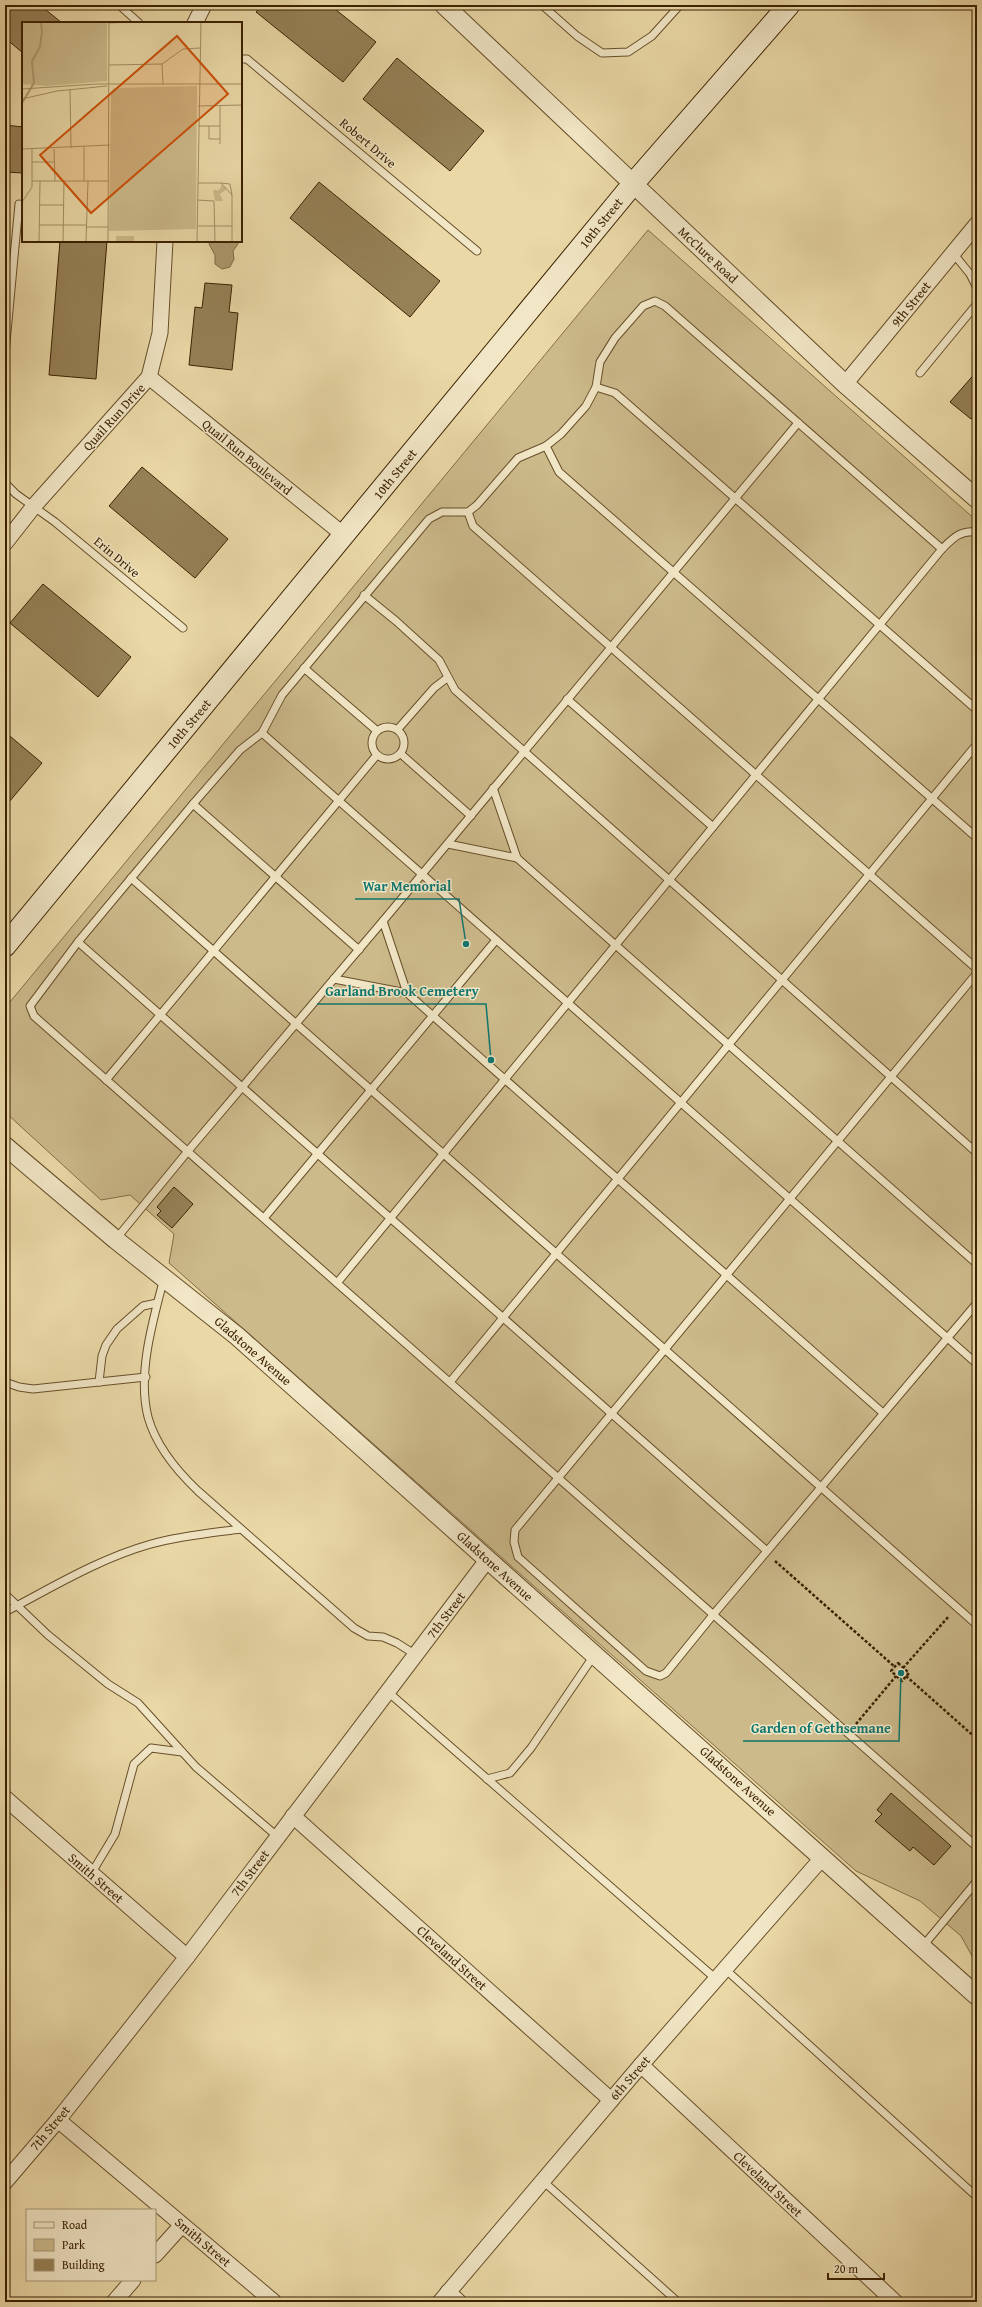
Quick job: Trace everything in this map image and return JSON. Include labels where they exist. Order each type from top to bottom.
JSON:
[{"type":"main road","name":"10th Street","points":[[5,946],[345,536],[633,184],[789,5]]},
{"type":"street","points":[[196,22],[204,5]]},
{"type":"street","name":"McClure Road","points":[[444,5],[845,384],[977,499]]},
{"type":"street","name":"9th Street","points":[[845,384],[977,224]]},
{"type":"street","name":"Quail Run Drive","points":[[5,543],[34,506],[149,377],[160,333],[165,242]]},
{"type":"street","name":"Quail Run Boulevard","points":[[149,377],[345,536]]},
{"type":"street","name":"Gladstone Avenue","points":[[5,1146],[116,1240],[237,1336],[823,1857],[977,1996]]},
{"type":"street","name":"7th Street","points":[[5,2182],[58,2120],[187,1957],[488,1559]]},
{"type":"street","name":"Smith Street","points":[[5,1798],[187,1957]]},
{"type":"street","name":"Cleveland Street","points":[[293,1816],[611,2100]]},
{"type":"street","name":"6th Street","points":[[449,2299],[543,2181],[611,2100],[823,1857]]},
{"type":"street","name":"Cleveland Street","points":[[641,2065],[895,2302]]},
{"type":"street","name":"Smith Street","points":[[58,2120],[274,2302]]},
{"type":"street","points":[[156,2254],[182,2225]]},
{"type":"street","points":[[114,2302],[132,2281]]},
{"type":"lane","points":[[119,5],[138,22]]},
{"type":"lane","points":[[542,5],[577,36],[602,53],[628,52],[652,36],[680,5]]},
{"type":"lane","name":"Robert Drive","points":[[242,59],[247,59],[477,251]]},
{"type":"lane","points":[[5,353],[8,284],[19,204]]},
{"type":"lane","points":[[952,253],[970,274],[977,288]]},
{"type":"lane","points":[[920,373],[976,305],[977,298]]},
{"type":"lane","points":[[942,549],[666,306],[655,301],[642,306],[615,338],[600,362],[596,387],[586,406],[562,434],[546,446],[518,458],[477,505],[468,512],[442,512],[429,519],[282,695],[262,733],[240,750],[131,878],[78,942],[30,1006],[34,1016],[106,1080],[977,1847]]},
{"type":"lane","points":[[596,387],[615,393],[977,710]]},
{"type":"lane","points":[[116,1240],[188,1151],[448,844],[672,572],[798,423]]},
{"type":"lane","points":[[546,446],[559,472],[977,838]]},
{"type":"lane","name":"Erin Drive","points":[[5,483],[16,494],[34,506],[183,628]]},
{"type":"lane","points":[[468,512],[473,526],[977,969]]},
{"type":"lane","points":[[337,1283],[442,1154],[505,1080],[567,1002],[942,549],[957,534],[970,531],[977,532]]},
{"type":"lane","points":[[364,595],[396,621],[439,660],[447,678],[455,690],[977,1153]]},
{"type":"lane","points":[[304,668],[376,730]]},
{"type":"lane","points":[[398,729],[434,688],[447,678]]},
{"type":"lane","points":[[567,699],[713,826]]},
{"type":"lane","points":[[387,726],[398,729],[405,741],[401,754],[389,760],[376,756],[371,743],[376,730],[387,726]]},
{"type":"lane","points":[[262,733],[977,1364]]},
{"type":"lane","points":[[450,1382],[977,744]]},
{"type":"lane","points":[[401,754],[471,816]]},
{"type":"lane","points":[[106,1080],[376,756]]},
{"type":"lane","points":[[493,788],[517,858],[977,1264]]},
{"type":"lane","points":[[194,804],[359,950]]},
{"type":"lane","points":[[448,844],[517,858]]},
{"type":"lane","points":[[131,878],[820,1488],[977,1625]]},
{"type":"lane","points":[[383,921],[407,993],[883,1413]]},
{"type":"lane","points":[[264,1218],[496,940]]},
{"type":"lane","points":[[78,942],[767,1551]]},
{"type":"lane","points":[[977,973],[515,1530],[514,1542],[518,1557],[646,1671],[660,1676],[666,1673],[713,1615],[977,1303]]},
{"type":"lane","points":[[334,979],[407,993]]},
{"type":"lane","points":[[164,1278],[152,1322],[146,1377],[146,1404],[148,1418],[161,1445],[181,1475],[354,1628],[368,1636],[383,1637],[397,1643],[416,1655]]},
{"type":"lane","points":[[99,1382],[102,1356],[106,1345],[117,1329],[143,1306],[157,1303]]},
{"type":"lane","points":[[5,1382],[19,1387],[33,1389],[146,1377]]},
{"type":"lane","points":[[5,1612],[54,1584],[116,1556],[152,1544],[194,1535],[241,1529]]},
{"type":"lane","points":[[5,1594],[108,1684],[138,1703],[196,1767],[278,1837]]},
{"type":"lane","points":[[487,1779],[510,1773],[531,1748],[595,1654]]},
{"type":"lane","points":[[388,1692],[487,1779],[720,1974],[977,2197]]},
{"type":"lane","points":[[91,1874],[115,1834],[134,1764],[151,1748],[182,1752]]},
{"type":"lane","points":[[922,1946],[977,1881]]},
{"type":"lane","points":[[543,2181],[678,2302]]},
{"type":"path","points":[[767,1551],[776,1562],[895,1667]]},
{"type":"path","points":[[903,1668],[956,1607]]},
{"type":"path","points":[[898,1663],[903,1668],[909,1673],[902,1681],[891,1672],[898,1663]]},
{"type":"path","points":[[848,1734],[896,1676]]},
{"type":"path","points":[[906,1676],[977,1739]]},
{"type":"green space","points":[[648,230],[977,521],[977,1965],[961,1936],[920,1901],[856,1871],[169,1263],[174,1234],[130,1195],[101,1200],[5,1112],[5,1008]]},
{"type":"shaded area","points":[[210,242],[239,242],[233,251],[234,259],[230,267],[222,269],[215,264],[215,255],[209,244]]},
{"type":"building","points":[[5,5],[40,5],[61,22],[22,22],[22,52],[5,38]]},
{"type":"building","points":[[262,5],[330,5],[376,42],[343,82],[256,12]]},
{"type":"building","points":[[397,58],[484,131],[450,171],[363,99]]},
{"type":"building","points":[[5,125],[22,127],[22,173],[5,172]]},
{"type":"building","points":[[319,182],[440,281],[410,317],[290,218]]},
{"type":"building","points":[[60,242],[107,242],[96,379],[49,375]]},
{"type":"building","points":[[205,283],[232,285],[229,312],[238,313],[232,370],[189,365],[195,307],[202,308]]},
{"type":"building","points":[[977,371],[977,412],[971,419],[950,402]]},
{"type":"building","points":[[142,467],[228,539],[195,578],[109,506]]},
{"type":"building","points":[[43,584],[131,657],[98,697],[10,623]]},
{"type":"building","points":[[5,732],[42,763],[9,802],[5,799]]},
{"type":"building","points":[[174,1187],[193,1204],[172,1228],[157,1215],[161,1211],[157,1207]]},
{"type":"building","points":[[891,1793],[951,1846],[934,1865],[913,1847],[910,1851],[875,1821],[882,1814],[877,1810]]},
{"type":"place","name":"War Memorial","points":[[466,944]]},
{"type":"place","name":"Garland Brook Cemetery","points":[[491,1060]]},
{"type":"place","name":"Garden of Gethsemane","points":[[901,1673]]}]
